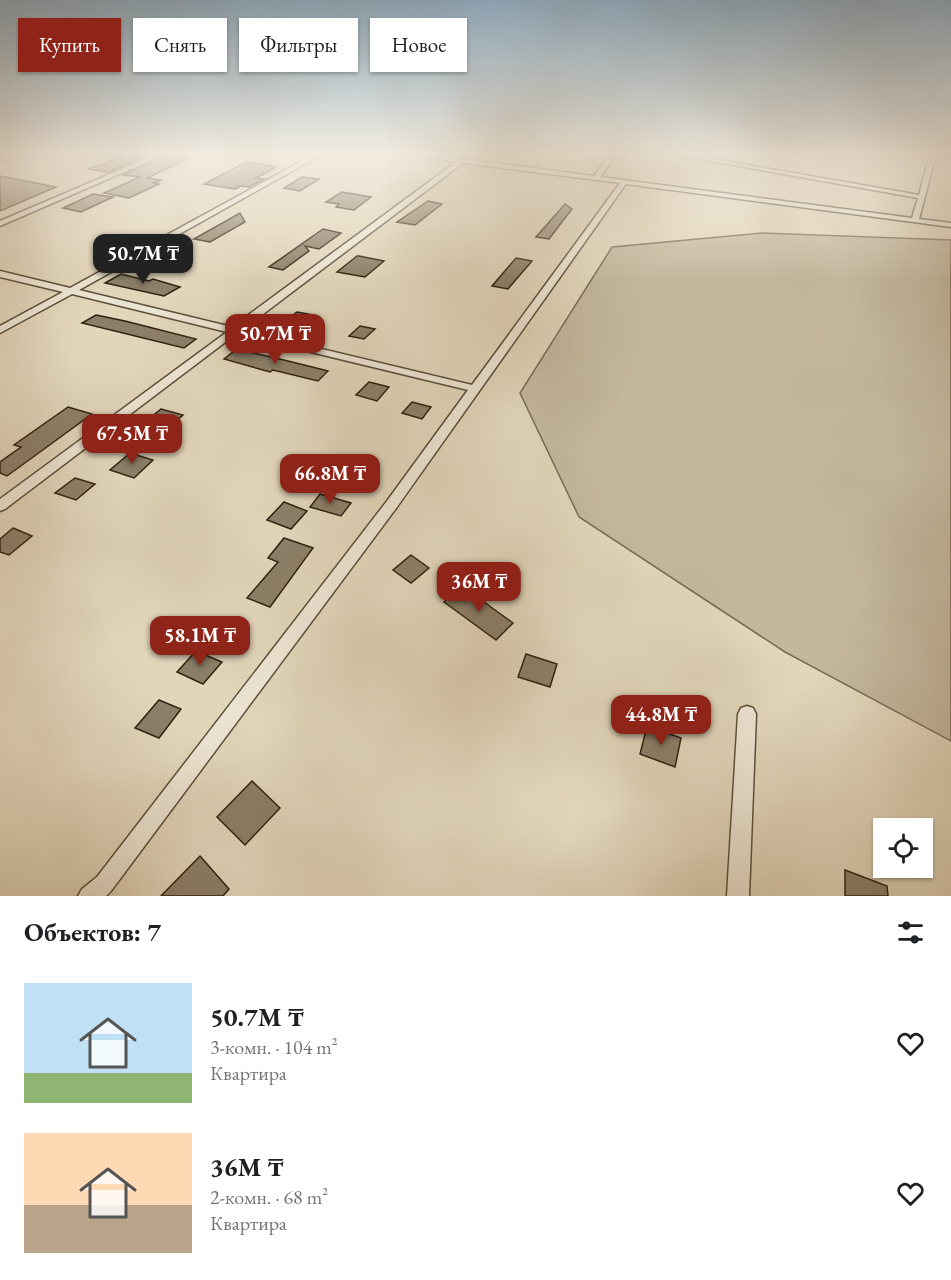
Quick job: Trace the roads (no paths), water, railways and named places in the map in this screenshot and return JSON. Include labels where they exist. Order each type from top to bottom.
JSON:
[{"type":"street","points":[[0,224],[63,197]]},
{"type":"street","points":[[0,330],[242,197]]},
{"type":"street","points":[[0,506],[413,197]]},
{"type":"street","points":[[90,896],[104,884],[476,389],[613,197]]},
{"type":"street","points":[[735,197],[951,225]]},
{"type":"street","points":[[915,221],[921,197]]},
{"type":"street","points":[[0,274],[476,389]]},
{"type":"street","points":[[738,896],[747,714]]}]
